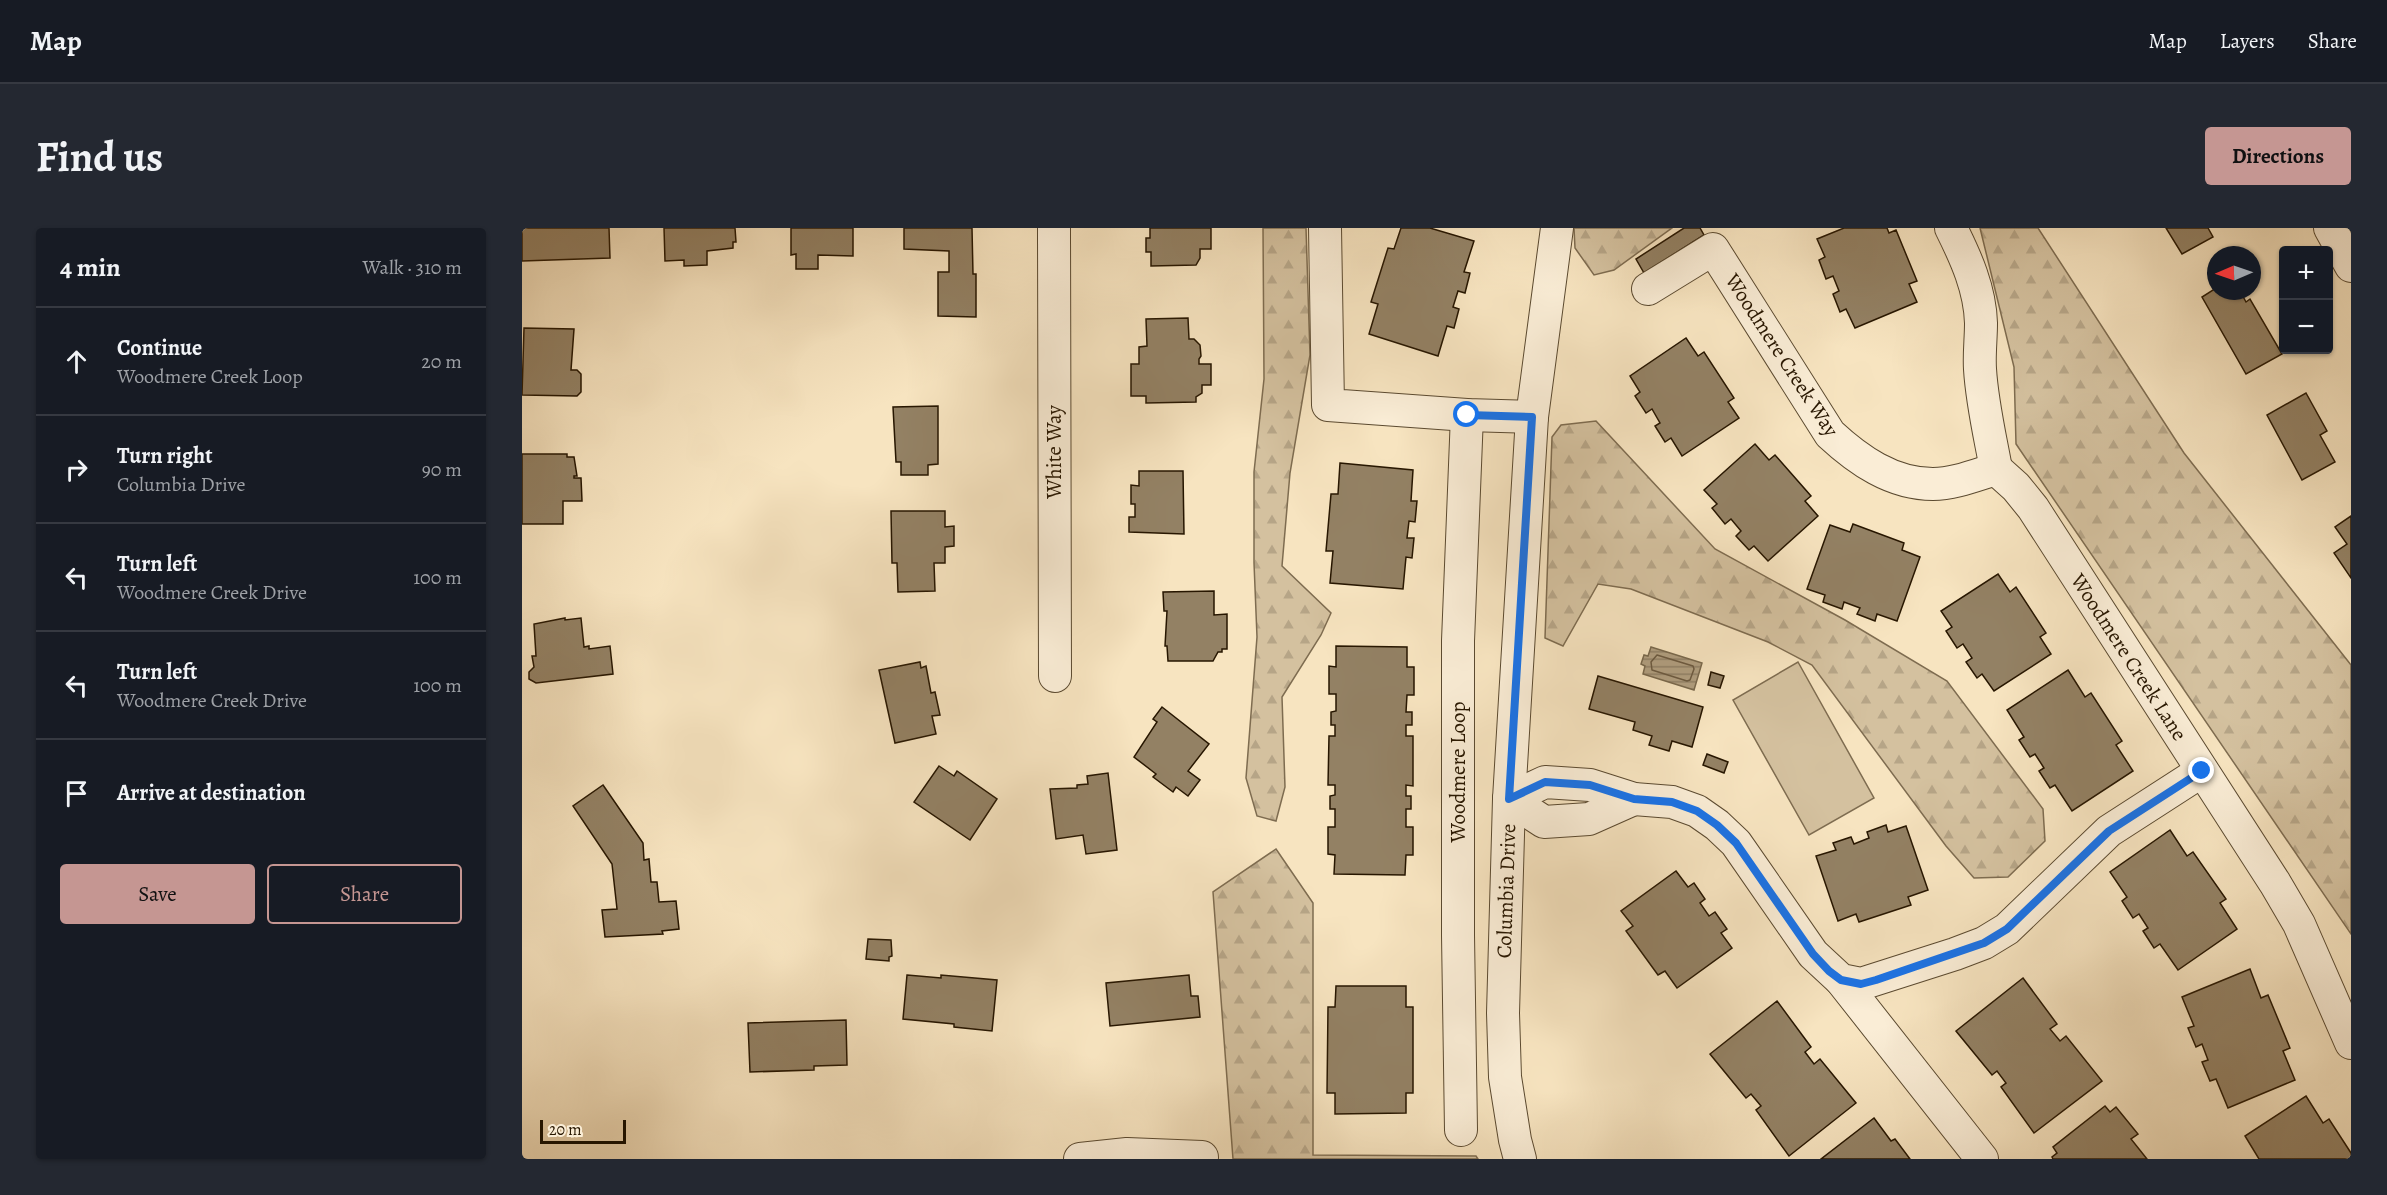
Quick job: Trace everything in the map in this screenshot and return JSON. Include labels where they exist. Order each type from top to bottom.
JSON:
[{"type":"street","name":"White Way","points":[[1054,228],[1055,676]]},
{"type":"street","points":[[1325,228],[1328,405],[1467,415],[1532,417]]},
{"type":"street","name":"Columbia Drive","points":[[1520,1159],[1505,1077],[1503,1013],[1509,799],[1532,417],[1557,228]]},
{"type":"street","points":[[1951,228],[1967,260],[1978,296],[1981,322],[1980,367],[1984,408],[1996,469]]},
{"type":"street","points":[[2330,228],[2351,266]]},
{"type":"street","name":"Woodmere Creek Way","points":[[1648,289],[1713,249],[1830,434],[1856,458],[1881,471],[1933,484],[1958,480],[1996,469]]},
{"type":"street","name":"Woodmere Loop","points":[[1461,1130],[1458,935],[1458,641],[1467,415]]},
{"type":"street","name":"Woodmere Creek Lane","points":[[1996,469],[2016,487],[2033,508],[2299,924],[2351,1043]]},
{"type":"street","points":[[1841,980],[1861,984],[1984,943],[2007,929],[2109,831],[2202,771]]},
{"type":"street","points":[[1509,799],[1544,822],[1589,819],[1634,799],[1672,802],[1697,811],[1717,825],[1736,843],[1813,954],[1841,980],[1982,1159]]},
{"type":"street","points":[[1080,1159],[1127,1155],[1202,1157]]},
{"type":"green space","points":[[1263,228],[1306,228],[1310,355],[1290,473],[1282,566],[1331,613],[1321,635],[1282,697],[1285,787],[1276,821],[1257,816],[1246,778],[1257,637],[1254,472],[1264,379]]},
{"type":"green space","points":[[1574,228],[1672,228],[1614,270],[1594,275],[1575,248]]},
{"type":"green space","points":[[1980,228],[2038,228],[2184,453],[2351,665],[2351,934],[2016,444],[2014,367]]},
{"type":"green space","points":[[1596,421],[1715,549],[1845,620],[1947,681],[2043,809],[2045,841],[2008,877],[1974,878],[1946,846],[1812,665],[1768,642],[1631,589],[1598,584],[1563,646],[1545,638],[1552,437],[1561,425]]},
{"type":"green space","points":[[1798,662],[1874,798],[1809,835],[1733,700]]},
{"type":"green space","points":[[1276,849],[1313,903],[1313,1155],[1476,1156],[1478,1159],[1233,1159],[1213,892]]},
{"type":"water","points":[[1651,647],[1702,663],[1694,690],[1643,674],[1645,666],[1641,664],[1644,655],[1648,656]]},
{"type":"building","points":[[522,228],[609,228],[610,258],[522,261]]},
{"type":"building","points":[[664,228],[735,228],[736,242],[733,242],[733,248],[707,251],[707,265],[684,266],[684,260],[665,261]]},
{"type":"building","points":[[791,228],[853,228],[853,256],[818,255],[818,269],[796,269],[796,254],[791,255]]},
{"type":"building","points":[[904,228],[972,228],[973,274],[976,274],[976,317],[938,316],[938,272],[949,272],[949,251],[904,249]]},
{"type":"building","points":[[1150,228],[1211,228],[1211,249],[1200,249],[1200,258],[1196,265],[1151,266],[1151,252],[1146,252],[1146,238],[1150,238]]},
{"type":"building","points":[[1401,228],[1430,228],[1474,241],[1464,272],[1470,273],[1465,293],[1458,291],[1453,307],[1459,309],[1454,328],[1447,326],[1438,356],[1369,334],[1378,304],[1371,302],[1388,248],[1394,249]]},
{"type":"building","points":[[1684,228],[1700,228],[1704,235],[1644,273],[1636,259]]},
{"type":"building","points":[[1844,228],[1887,228],[1889,233],[1896,230],[1917,281],[1909,284],[1917,302],[1855,328],[1846,309],[1840,312],[1833,294],[1839,291],[1833,276],[1826,279],[1819,260],[1825,257],[1817,239]]},
{"type":"building","points":[[2166,228],[2208,228],[2213,237],[2182,254]]},
{"type":"building","points":[[2207,294],[2207,300],[2245,300],[2246,302],[2251,300],[2279,349],[2279,354],[2282,354],[2246,374],[2202,297]]},
{"type":"building","points":[[1188,318],[1189,339],[1194,339],[1200,345],[1199,364],[1211,364],[1211,385],[1202,385],[1202,393],[1196,397],[1196,402],[1146,403],[1146,396],[1131,396],[1131,364],[1139,364],[1139,347],[1147,346],[1146,319]]},
{"type":"building","points":[[524,328],[574,329],[571,370],[577,370],[581,374],[581,392],[577,396],[522,395]]},
{"type":"building","points":[[1686,338],[1698,356],[1704,352],[1734,398],[1728,402],[1739,418],[1682,456],[1671,438],[1665,442],[1655,426],[1660,423],[1652,409],[1646,413],[1635,396],[1640,392],[1630,376]]},
{"type":"building","points":[[2306,393],[2327,431],[2320,435],[2335,462],[2302,480],[2267,415]]},
{"type":"building","points":[[938,406],[938,464],[928,465],[928,475],[901,475],[901,462],[896,462],[893,407]]},
{"type":"building","points":[[1755,444],[1769,460],[1775,455],[1811,496],[1805,501],[1818,516],[1768,561],[1754,546],[1749,550],[1736,536],[1741,531],[1731,519],[1725,524],[1712,508],[1717,504],[1704,490]]},
{"type":"building","points":[[522,454],[567,454],[567,457],[574,457],[577,476],[574,478],[581,478],[582,501],[563,501],[563,524],[522,524]]},
{"type":"building","points":[[1340,463],[1413,470],[1411,501],[1417,501],[1415,522],[1409,521],[1407,538],[1414,538],[1412,558],[1406,557],[1403,589],[1330,583],[1333,551],[1326,551],[1331,494],[1338,494]]},
{"type":"building","points":[[1139,471],[1183,471],[1184,534],[1129,532],[1129,517],[1135,517],[1135,504],[1131,504],[1131,485],[1139,486]]},
{"type":"building","points":[[891,511],[945,511],[945,527],[954,526],[954,546],[945,547],[945,563],[934,563],[935,591],[898,592],[897,563],[892,563]]},
{"type":"building","points":[[2351,516],[2351,578],[2334,553],[2347,544],[2335,527]]},
{"type":"building","points":[[1853,524],[1904,543],[1902,550],[1920,557],[1897,621],[1877,614],[1875,621],[1857,614],[1860,608],[1844,602],[1842,609],[1823,602],[1825,595],[1807,589],[1830,525],[1850,532]]},
{"type":"building","points":[[1998,574],[2010,592],[2016,587],[2046,633],[2040,637],[2051,654],[1994,691],[1982,674],[1977,678],[1966,662],[1972,658],[1963,644],[1957,648],[1946,631],[1952,627],[1941,611]]},
{"type":"building","points":[[1214,591],[1214,615],[1227,614],[1227,649],[1218,652],[1213,661],[1168,661],[1167,646],[1165,646],[1167,611],[1164,611],[1163,592]]},
{"type":"building","points":[[565,618],[565,620],[581,618],[584,647],[589,646],[589,649],[610,646],[613,674],[536,683],[529,679],[529,672],[534,667],[532,656],[536,656],[534,624]]},
{"type":"building","points":[[1336,646],[1407,647],[1407,667],[1414,667],[1414,695],[1407,695],[1406,712],[1412,712],[1412,725],[1406,725],[1406,736],[1413,736],[1413,786],[1406,785],[1406,796],[1411,796],[1411,809],[1406,809],[1406,827],[1413,827],[1413,855],[1406,855],[1405,875],[1334,874],[1335,855],[1328,854],[1328,827],[1335,827],[1335,809],[1330,809],[1330,796],[1335,795],[1335,785],[1328,785],[1329,736],[1335,736],[1335,725],[1331,725],[1331,712],[1336,711],[1336,694],[1329,694],[1329,666],[1336,667]]},
{"type":"building","points":[[920,662],[921,668],[926,666],[931,693],[935,692],[940,715],[932,716],[936,734],[895,743],[879,670]]},
{"type":"building","points":[[2068,670],[2085,697],[2091,693],[2122,741],[2116,745],[2133,771],[2072,811],[2055,785],[2050,788],[2039,771],[2044,768],[2035,754],[2030,757],[2019,740],[2024,737],[2007,710]]},
{"type":"building","points":[[1711,672],[1724,676],[1720,688],[1708,685]]},
{"type":"building","points":[[1598,676],[1703,707],[1692,747],[1672,741],[1669,751],[1649,745],[1652,736],[1633,730],[1635,722],[1589,709]]},
{"type":"building","points":[[1162,707],[1209,744],[1188,771],[1200,780],[1188,796],[1176,787],[1173,792],[1153,777],[1156,774],[1134,757],[1157,722],[1153,719]]},
{"type":"building","points":[[1707,754],[1728,762],[1724,773],[1703,765]]},
{"type":"building","points":[[939,766],[954,776],[957,771],[997,799],[970,840],[914,802]]},
{"type":"building","points":[[1108,773],[1117,850],[1086,854],[1083,835],[1056,839],[1050,789],[1077,788],[1077,785],[1088,784],[1087,776]]},
{"type":"building","points":[[603,785],[643,843],[644,860],[649,859],[651,882],[657,882],[659,902],[676,901],[679,929],[662,931],[663,934],[605,937],[602,910],[617,909],[612,864],[573,806]]},
{"type":"building","points":[[1886,825],[1888,832],[1906,826],[1928,890],[1908,897],[1911,905],[1859,922],[1856,914],[1838,921],[1816,856],[1836,850],[1833,843],[1851,837],[1854,844],[1869,838],[1867,832]]},
{"type":"building","points":[[2170,830],[2187,856],[2193,852],[2226,899],[2220,903],[2237,929],[2178,970],[2160,944],[2154,948],[2143,931],[2148,928],[2139,914],[2133,918],[2122,901],[2127,897],[2110,872]]},
{"type":"building","points":[[1676,871],[1688,887],[1694,883],[1705,899],[1700,903],[1709,916],[1715,912],[1727,929],[1721,933],[1732,948],[1677,988],[1665,971],[1658,975],[1626,931],[1633,926],[1621,911]]},
{"type":"building","points":[[868,939],[891,940],[892,956],[889,957],[889,961],[866,959]]},
{"type":"building","points":[[2250,969],[2261,998],[2268,995],[2290,1048],[2283,1051],[2295,1080],[2228,1108],[2216,1079],[2210,1081],[2202,1062],[2208,1060],[2202,1044],[2196,1047],[2188,1028],[2194,1026],[2182,997]]},
{"type":"building","points":[[907,975],[941,978],[941,975],[997,980],[992,1031],[954,1027],[954,1024],[903,1019]]},
{"type":"building","points":[[1189,975],[1191,996],[1198,996],[1200,1017],[1110,1026],[1106,983]]},
{"type":"building","points":[[2023,978],[2057,1024],[2050,1029],[2060,1041],[2066,1036],[2102,1081],[2034,1133],[2001,1087],[2006,1083],[1997,1071],[1992,1075],[1956,1031]]},
{"type":"building","points":[[1336,986],[1406,986],[1406,1007],[1413,1007],[1413,1093],[1406,1093],[1406,1113],[1335,1114],[1335,1093],[1327,1093],[1328,1007],[1335,1007]]},
{"type":"building","points":[[1777,1001],[1811,1047],[1805,1052],[1814,1064],[1820,1059],[1856,1103],[1789,1156],[1756,1110],[1761,1106],[1751,1094],[1746,1098],[1710,1054]]},
{"type":"building","points":[[846,1020],[847,1065],[814,1066],[814,1070],[750,1072],[748,1023]]},
{"type":"building","points":[[2306,1096],[2323,1123],[2329,1119],[2351,1153],[2351,1159],[2259,1159],[2245,1136]]},
{"type":"building","points":[[2105,1106],[2110,1112],[2116,1107],[2138,1134],[2131,1139],[2147,1159],[2053,1159],[2052,1157],[2057,1153],[2053,1147]]},
{"type":"building","points":[[1874,1118],[1891,1141],[1895,1139],[1910,1159],[1821,1159]]},
{"type":"route","points":[[1467,415],[1532,417],[1509,799],[1545,782],[1590,785],[1634,799],[1672,802],[1697,811],[1717,825],[1736,843],[1813,954],[1841,980],[1861,984],[1984,943],[2007,929],[2109,831],[2202,771]]}]
